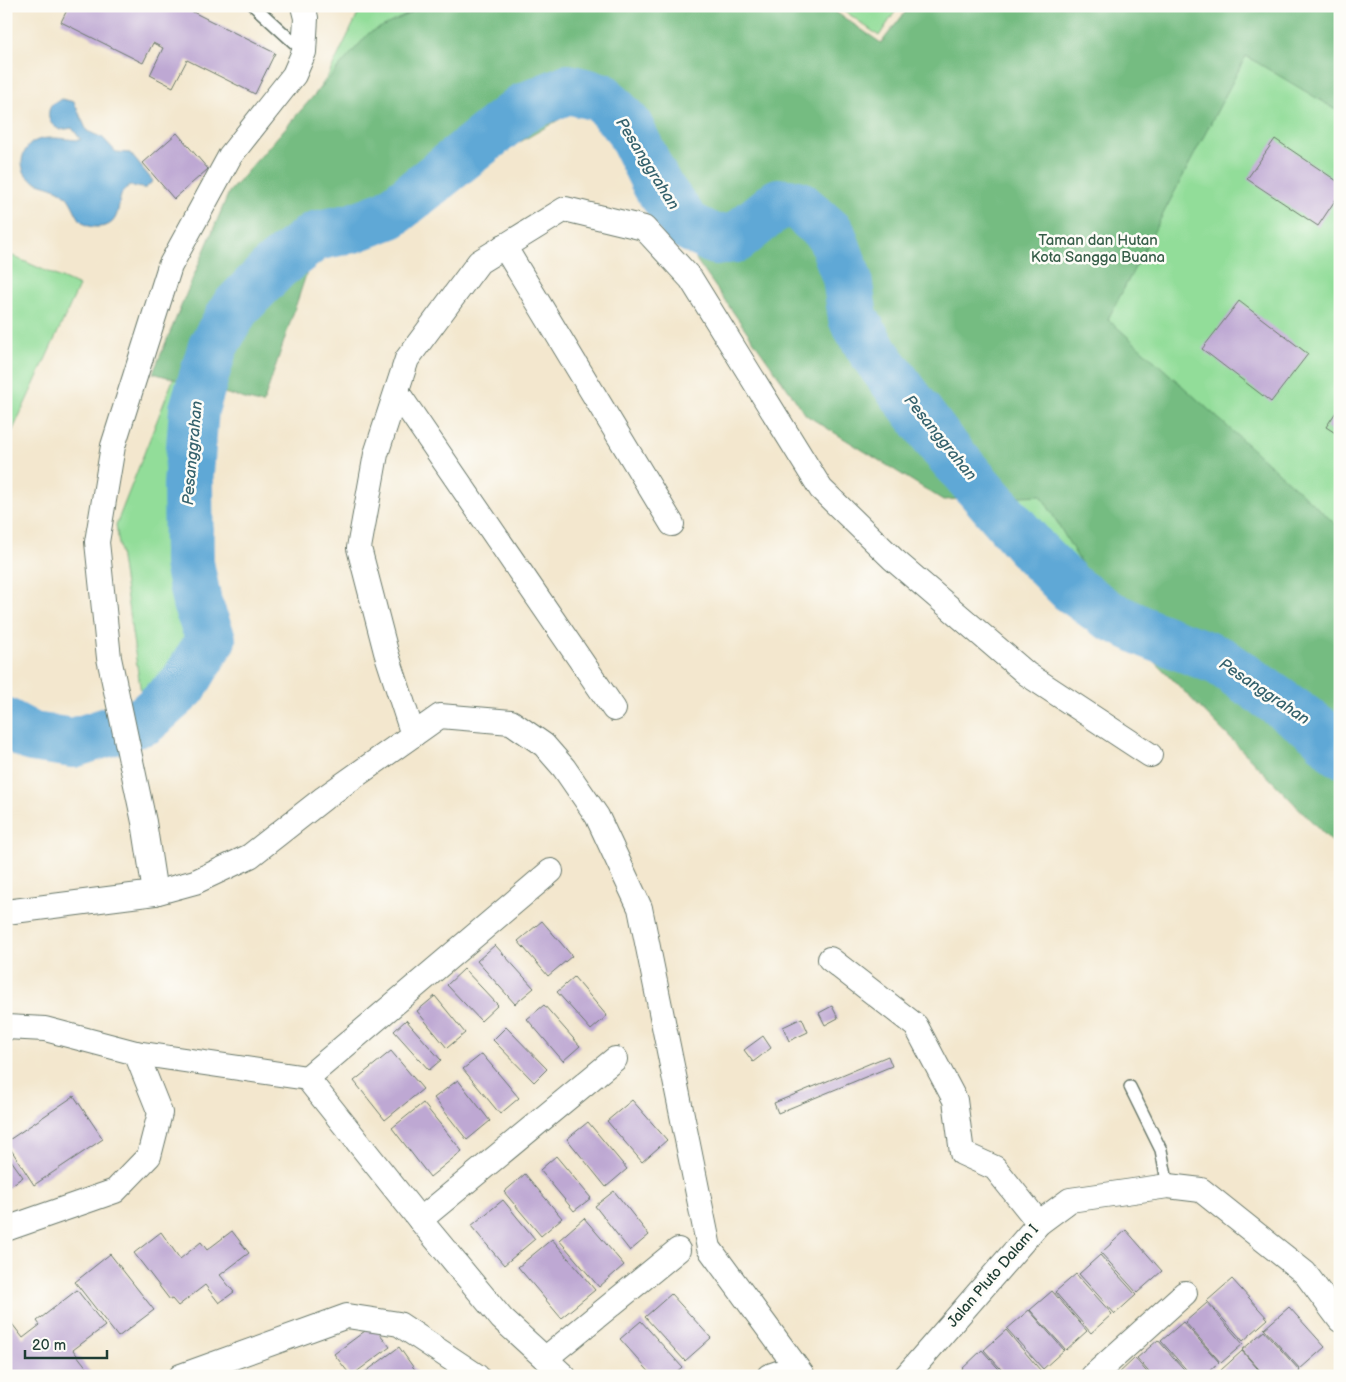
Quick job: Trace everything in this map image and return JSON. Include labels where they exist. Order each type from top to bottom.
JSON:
[{"type":"street","points":[[155,894],[144,822],[109,658],[97,542],[113,446],[170,266],[230,156],[294,75],[304,52],[306,18],[303,6]]},
{"type":"street","points":[[413,735],[386,652],[359,548],[376,454],[407,359],[479,262],[564,209],[644,228],[691,278],[822,489],[893,559],[1027,674],[1150,755]]},
{"type":"street","points":[[504,246],[672,524]]},
{"type":"street","points":[[397,392],[614,709]]},
{"type":"street","points":[[6,912],[155,894],[195,882],[250,856],[324,798],[440,716],[512,722],[544,745],[564,768],[597,816],[640,908],[709,1248],[799,1372],[769,1376]]},
{"type":"street","points":[[307,1078],[551,871]]},
{"type":"street","points":[[830,959],[916,1026],[955,1100],[962,1153],[995,1168],[1040,1223]]},
{"type":"street","points":[[6,1027],[45,1029],[136,1053],[307,1078],[502,1319],[564,1376]]},
{"type":"street","points":[[6,1229],[115,1191],[149,1156],[160,1113],[136,1053]]},
{"type":"street","points":[[420,1220],[615,1059]]},
{"type":"street","name":"Jalan Pluto Dalam I","points":[[906,1376],[1040,1223],[1070,1200],[1168,1186],[1201,1190],[1305,1273],[1340,1320]]},
{"type":"street","points":[[546,1358],[678,1250]]},
{"type":"street","points":[[1093,1376],[1185,1293]]},
{"type":"street","points":[[181,1376],[348,1316],[399,1324],[477,1376]]},
{"type":"lane","points":[[254,6],[304,52]]},
{"type":"lane","points":[[1130,1087],[1161,1150],[1168,1186]]},
{"type":"green space","name":"Taman dan Hutan Kota Sangga Buana","points":[[362,6],[769,6],[873,71],[1340,6],[1340,752],[1149,634],[1107,614],[1072,589],[1035,552],[943,446],[628,126],[568,89],[315,236],[213,346],[194,409],[188,485],[189,563],[197,603],[211,639],[183,686],[145,720],[116,525],[248,188],[328,76]]},
{"type":"green space","name":"Taman dan Hutan Kota Sangga Buana","points":[[425,6],[827,6],[881,43],[910,6],[1340,6],[1340,112],[1246,56],[1108,319],[1340,528],[1340,850],[1115,621],[1041,495],[943,500],[806,415],[586,104],[310,263],[263,404],[153,373],[229,192],[369,33]]},
{"type":"green space","points":[[838,6],[899,6],[879,36]]},
{"type":"green space","points":[[6,253],[79,286],[6,445]]},
{"type":"water","points":[[62,99],[74,102],[87,131],[103,138],[116,152],[130,153],[153,181],[146,188],[130,186],[123,191],[116,217],[106,226],[96,227],[84,223],[64,194],[52,187],[32,180],[24,170],[23,156],[32,143],[45,138],[81,140],[72,128],[60,130],[53,125],[50,119],[51,105]]},
{"type":"building","points":[[69,6],[181,6],[275,53],[255,94],[187,60],[173,87],[150,75],[163,48],[153,43],[143,63],[61,22]]},
{"type":"building","points":[[177,133],[208,169],[174,199],[143,163]]},
{"type":"building","points":[[1275,139],[1340,183],[1340,193],[1318,226],[1247,179]]},
{"type":"building","points":[[1239,301],[1308,354],[1271,402],[1202,349]]},
{"type":"building","points":[[1340,406],[1340,436],[1326,427]]},
{"type":"building","points":[[542,921],[572,956],[548,976],[518,941]]},
{"type":"building","points":[[495,945],[534,988],[515,1004],[477,961]]},
{"type":"building","points":[[464,969],[498,1005],[481,1021],[447,985]]},
{"type":"building","points":[[574,977],[607,1016],[591,1030],[557,992]]},
{"type":"building","points":[[435,996],[465,1033],[447,1048],[417,1011]]},
{"type":"building","points":[[544,1005],[580,1046],[563,1061],[527,1019]]},
{"type":"building","points":[[832,1006],[838,1018],[825,1025],[819,1013]]},
{"type":"building","points":[[802,1018],[808,1032],[789,1041],[783,1027]]},
{"type":"building","points":[[406,1020],[441,1060],[429,1070],[394,1031]]},
{"type":"building","points":[[506,1027],[547,1069],[534,1082],[493,1040]]},
{"type":"building","points":[[763,1036],[771,1048],[753,1062],[744,1050]]},
{"type":"building","points":[[391,1051],[423,1089],[385,1120],[354,1081]]},
{"type":"building","points":[[482,1054],[519,1098],[500,1114],[463,1069]]},
{"type":"building","points":[[888,1056],[892,1066],[778,1113],[774,1103]]},
{"type":"building","points":[[458,1080],[490,1121],[467,1140],[434,1098]]},
{"type":"building","points":[[74,1096],[103,1139],[34,1185],[6,1142]]},
{"type":"building","points":[[632,1100],[667,1140],[642,1162],[607,1121]]},
{"type":"building","points":[[423,1103],[462,1151],[430,1177],[392,1128]]},
{"type":"building","points":[[588,1122],[627,1169],[606,1187],[567,1139]]},
{"type":"building","points":[[6,1153],[23,1177],[6,1189]]},
{"type":"building","points":[[556,1156],[591,1198],[574,1211],[540,1170]]},
{"type":"building","points":[[525,1174],[562,1218],[541,1236],[504,1192]]},
{"type":"building","points":[[614,1191],[649,1235],[630,1251],[595,1206]]},
{"type":"building","points":[[503,1200],[535,1239],[504,1265],[471,1226]]},
{"type":"building","points":[[584,1218],[624,1265],[599,1287],[559,1240]]},
{"type":"building","points":[[1126,1230],[1162,1271],[1137,1293],[1101,1253]]},
{"type":"building","points":[[232,1231],[249,1253],[220,1275],[234,1292],[219,1303],[205,1285],[178,1306],[172,1299],[170,1300],[134,1253],[161,1232],[180,1259],[201,1242],[207,1250]]},
{"type":"building","points":[[552,1239],[595,1290],[561,1318],[518,1267]]},
{"type":"building","points":[[110,1254],[154,1310],[118,1337],[75,1282]]},
{"type":"building","points":[[1100,1255],[1136,1295],[1115,1314],[1079,1274]]},
{"type":"building","points":[[1076,1274],[1112,1314],[1091,1333],[1055,1292]]},
{"type":"building","points":[[1232,1279],[1268,1319],[1243,1341],[1207,1301]]},
{"type":"building","points":[[77,1290],[105,1326],[73,1350],[91,1373],[87,1376],[12,1376],[6,1369],[6,1316],[23,1338],[40,1325],[37,1321]]},
{"type":"building","points":[[1052,1291],[1087,1331],[1066,1350],[1030,1310]]},
{"type":"building","points":[[671,1294],[711,1338],[685,1361],[645,1317]]},
{"type":"building","points":[[1207,1303],[1243,1344],[1221,1363],[1185,1322]]},
{"type":"building","points":[[1289,1307],[1325,1347],[1300,1369],[1264,1329]]},
{"type":"building","points":[[1029,1310],[1064,1350],[1043,1369],[1007,1329]]},
{"type":"building","points":[[641,1321],[682,1367],[672,1376],[653,1376],[620,1339]]},
{"type":"building","points":[[1183,1322],[1219,1362],[1204,1376],[1192,1376],[1161,1341]]},
{"type":"building","points":[[373,1325],[390,1347],[351,1376],[334,1354]]},
{"type":"building","points":[[1006,1330],[1041,1371],[1036,1376],[1007,1376],[984,1350]]},
{"type":"building","points":[[1264,1331],[1300,1371],[1295,1376],[1265,1376],[1242,1350]]},
{"type":"building","points":[[1158,1340],[1190,1376],[1152,1376],[1137,1358]]},
{"type":"building","points":[[399,1347],[418,1374],[360,1376]]},
{"type":"building","points":[[982,1350],[1005,1376],[966,1376],[961,1370]]},
{"type":"building","points":[[1242,1351],[1264,1376],[1226,1376],[1221,1370]]},
{"type":"building","points":[[1135,1358],[1150,1376],[1116,1376]]},
{"type":"waterway","name":"Pesanggrahan","points":[[6,723],[32,737],[73,743],[145,720],[183,686],[211,639],[197,603],[189,563],[188,485],[194,409],[213,346],[235,308],[276,266],[315,236],[353,228],[390,214],[523,108],[568,89],[601,97],[628,126],[657,185],[686,225],[715,240],[736,238],[779,203],[798,205],[831,234],[847,278],[853,318],[873,352],[943,446],[1035,552],[1072,589],[1107,614],[1149,634],[1220,661],[1319,730],[1340,752]]}]
